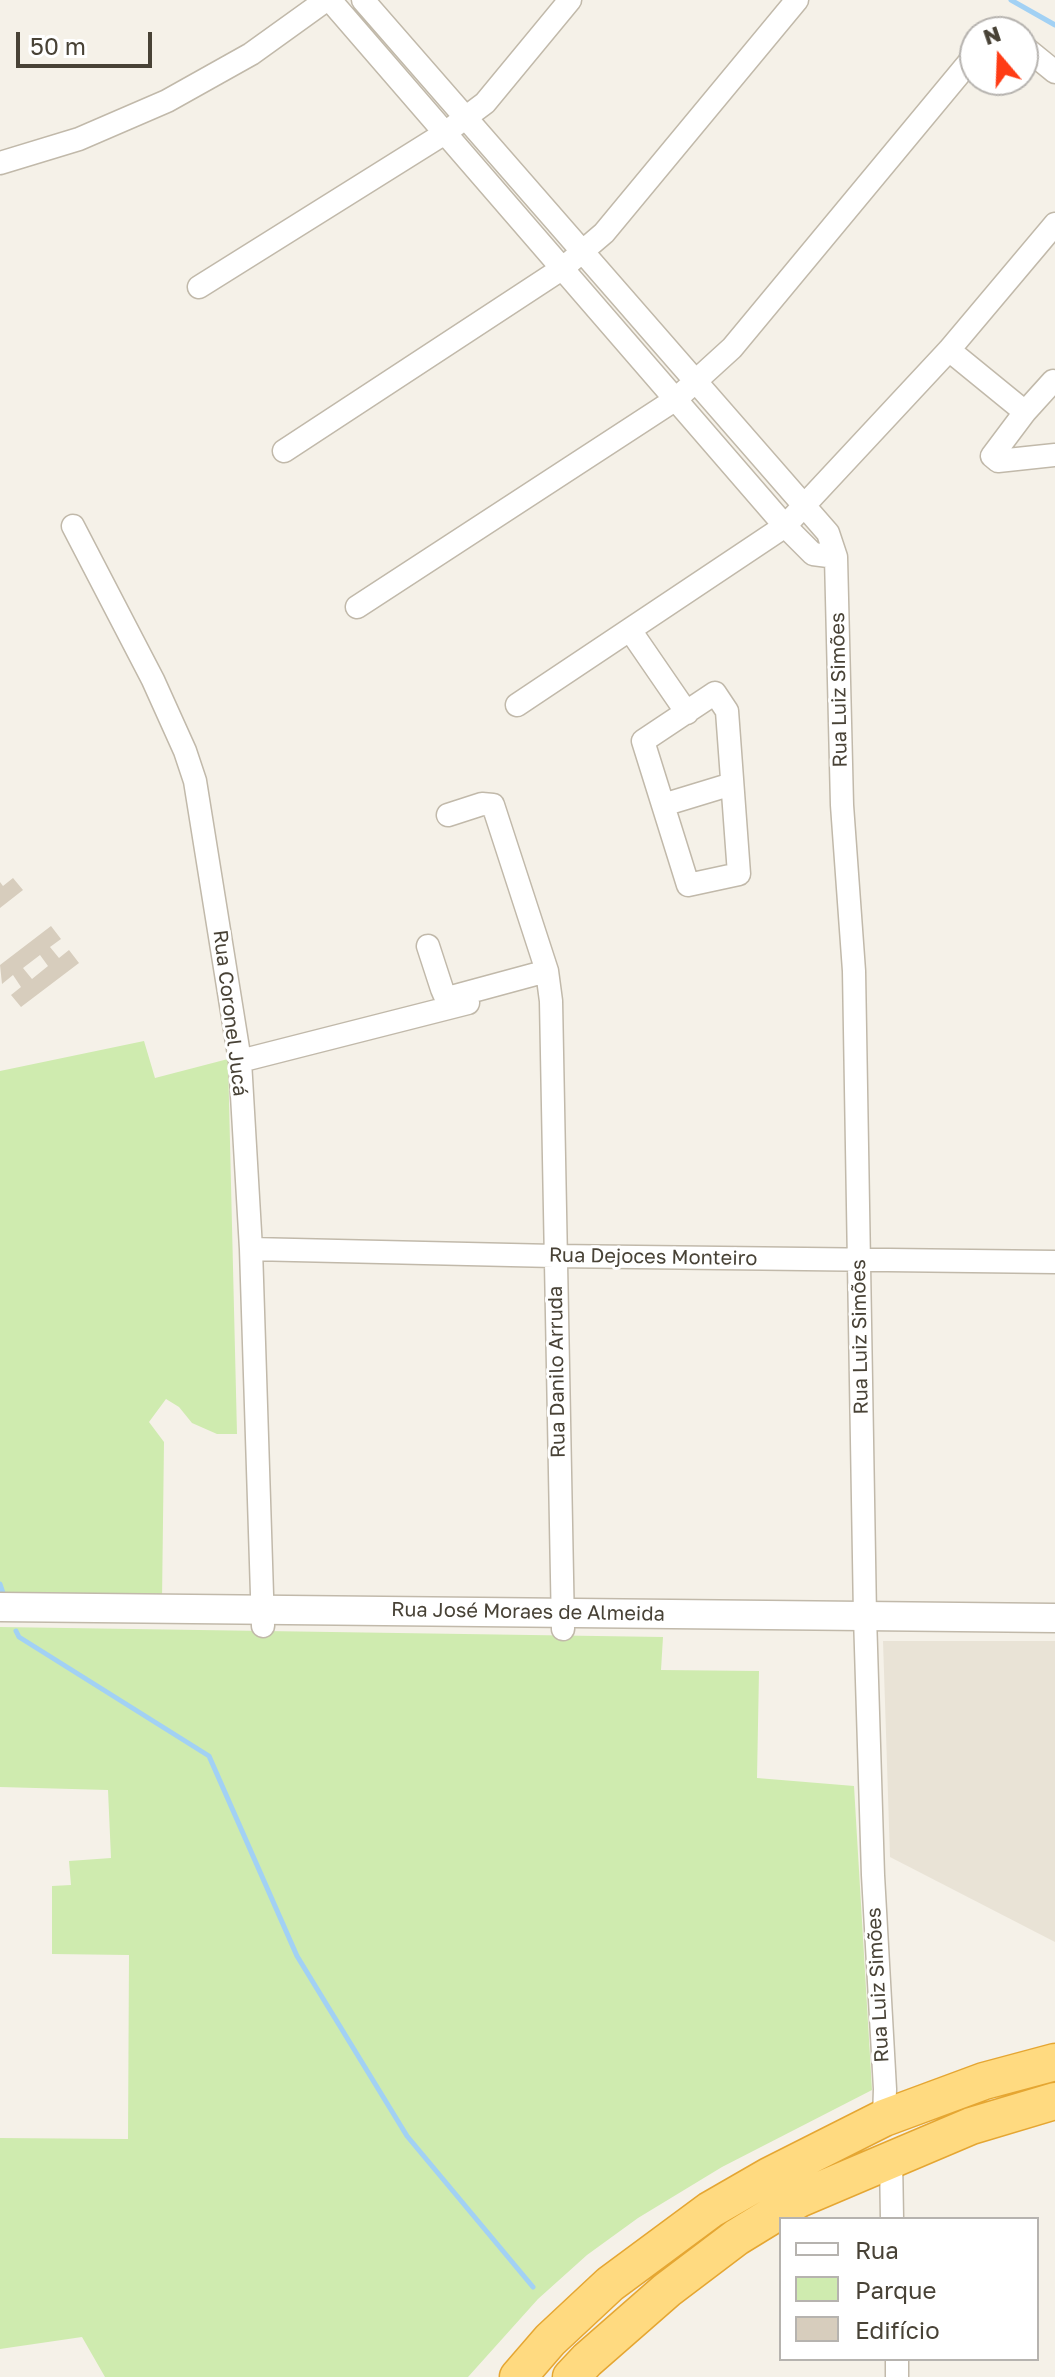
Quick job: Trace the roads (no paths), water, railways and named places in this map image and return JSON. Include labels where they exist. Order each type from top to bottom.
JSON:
[{"type":"highway","points":[[518,2377],[550,2340],[610,2284],[710,2210],[769,2176],[884,2118],[984,2081],[1055,2062]]},
{"type":"highway","points":[[571,2377],[667,2290],[737,2237],[799,2199],[971,2126],[1055,2101]]},
{"type":"street","points":[[0,163],[79,139],[167,101],[251,54],[328,0],[785,526],[813,554],[836,557],[828,533],[363,0]]},
{"type":"street","points":[[199,287],[445,133],[485,103],[570,0]]},
{"type":"street","points":[[284,451],[563,268],[604,233],[797,0]]},
{"type":"street","points":[[1039,59],[1055,72]]},
{"type":"street","points":[[357,607],[676,399],[732,348],[959,74]]},
{"type":"street","points":[[517,705],[785,526],[949,350],[1055,224]]},
{"type":"street","points":[[949,350],[1025,412]]},
{"type":"street","points":[[1055,382],[1025,412],[992,456],[998,461],[1055,455]]},
{"type":"street","name":"Rua Coronel Jucá","points":[[73,526],[153,680],[192,769],[240,1061],[251,1249],[263,1618]]},
{"type":"street","name":"Rua Luiz Simões","points":[[836,557],[842,805],[854,971],[866,1623],[884,2118]]},
{"type":"street","points":[[630,630],[687,713]]},
{"type":"street","points":[[715,693],[727,711],[732,784],[739,874],[688,885],[643,741],[715,693]]},
{"type":"street","points":[[663,805],[732,784]]},
{"type":"street","name":"Rua Danilo Arruda","points":[[448,815],[482,804],[493,805],[548,977],[563,1621]]},
{"type":"street","points":[[428,946],[445,996],[548,977]]},
{"type":"street","points":[[240,1061],[548,977]]},
{"type":"street","name":"Rua Dejoces Monteiro","points":[[251,1249],[1055,1262]]},
{"type":"street","name":"Rua José Moraes de Almeida","points":[[0,1607],[263,1618]]},
{"type":"street","name":"Rua José Moraes de Almeida","points":[[0,1623],[263,1618],[866,1623],[1055,1618]]},
{"type":"street","name":"Rua José Moraes de Almeida","points":[[866,1623],[1055,1633]]},
{"type":"street","points":[[891,2158],[892,2217]]},
{"type":"waterway","points":[[1011,0],[1055,25]]},
{"type":"waterway","points":[[0,1584],[4,1596]]},
{"type":"waterway","points":[[16,1631],[19,1637],[209,1756],[297,1956],[407,2136],[533,2287]]}]
